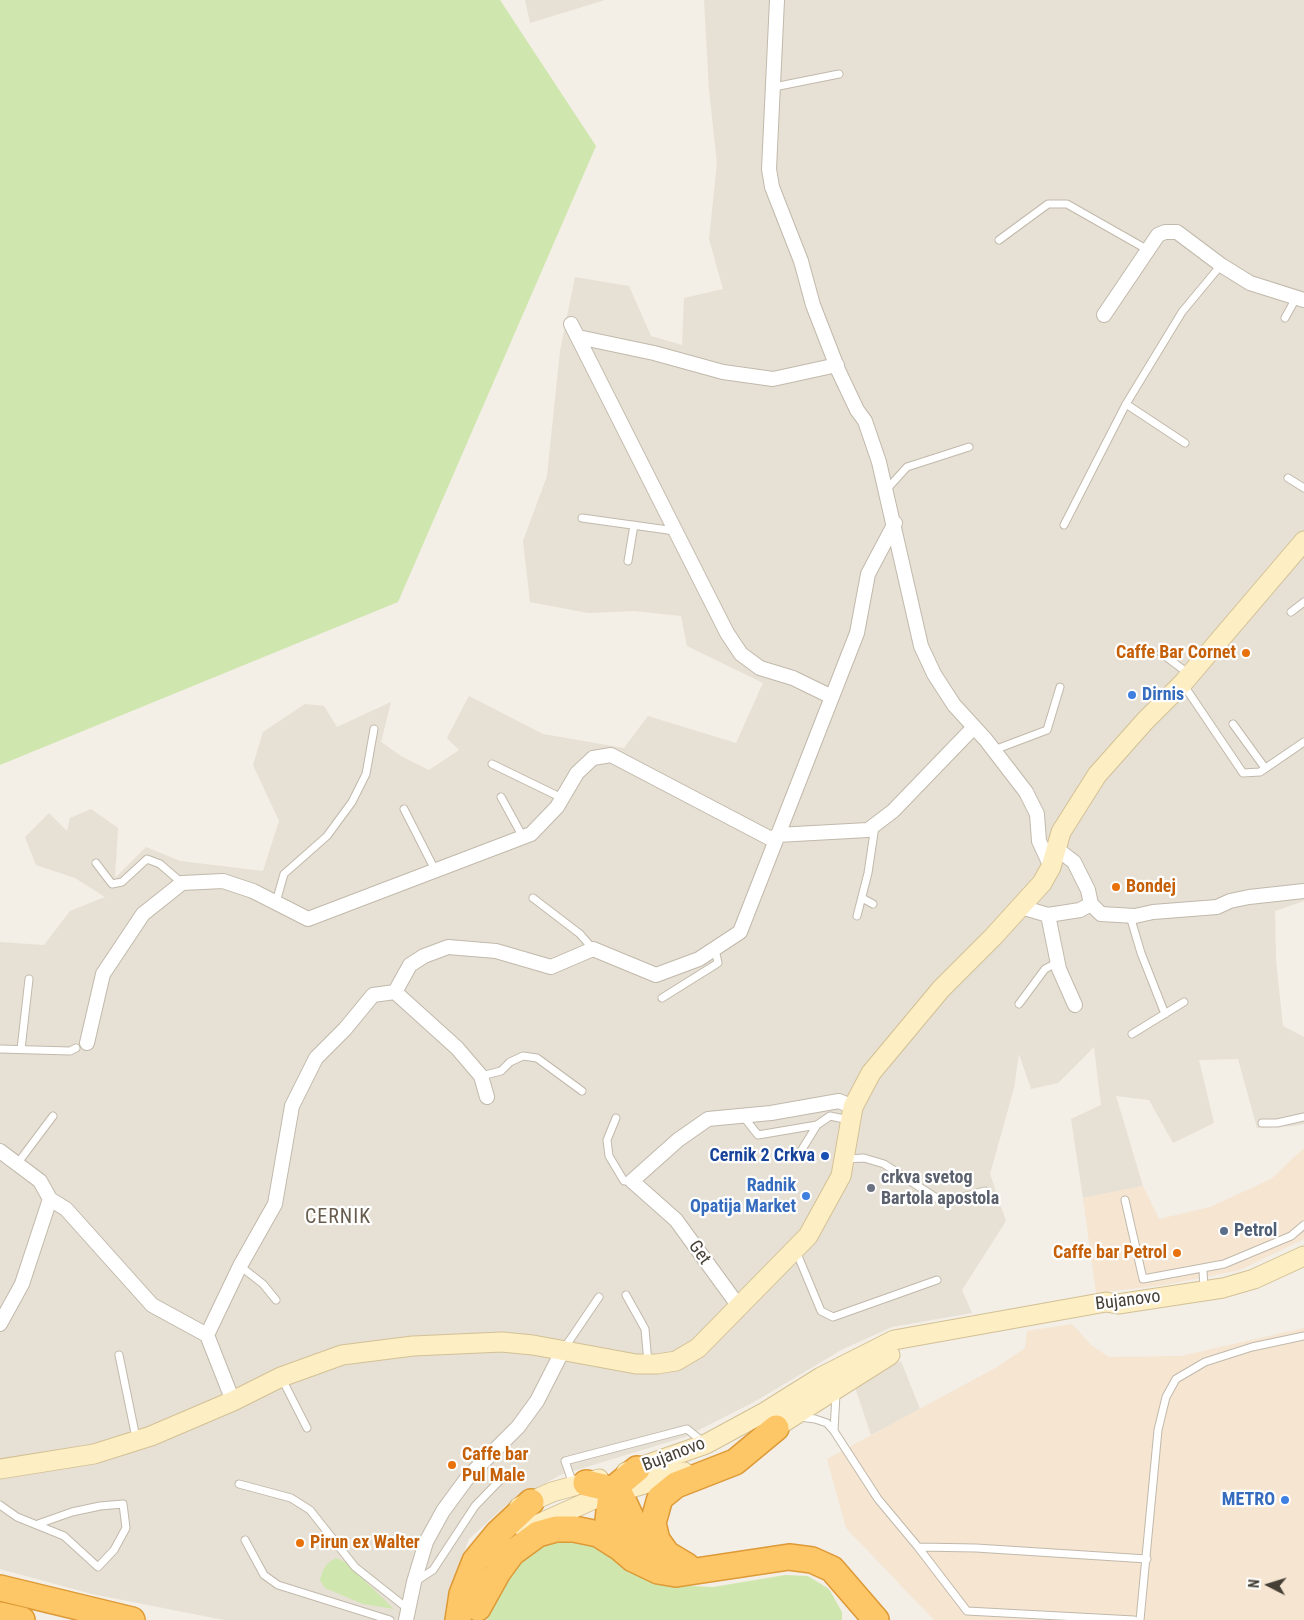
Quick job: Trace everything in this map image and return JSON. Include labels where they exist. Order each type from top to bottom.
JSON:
[{"type":"highway","points":[[687,1566],[668,1554],[657,1540],[653,1523],[660,1498],[676,1485],[735,1462],[782,1425]]},
{"type":"highway","points":[[620,1548],[612,1536],[608,1520],[608,1509],[621,1481],[637,1469]]},
{"type":"highway","points":[[580,1484],[615,1492],[623,1498],[647,1548],[668,1563],[729,1568]]},
{"type":"highway","points":[[471,1616],[464,1586],[476,1561],[498,1533],[531,1502]]},
{"type":"highway","points":[[471,1616],[512,1553],[538,1534],[556,1529],[574,1529],[598,1534],[640,1563],[667,1573],[676,1574],[729,1568],[789,1557],[804,1558],[832,1569],[876,1620]]},
{"type":"highway","points":[[0,1588],[132,1620]]},
{"type":"highway","points":[[852,1592],[856,1620]]},
{"type":"highway","points":[[0,1615],[22,1620]]},
{"type":"street","points":[[777,0],[769,169],[772,187],[801,261],[813,305],[837,365],[871,438],[887,489],[922,646],[942,687],[954,705],[994,750],[1026,792],[1036,814],[1039,841],[1051,867]]},
{"type":"street","points":[[1104,315],[1158,235],[1165,232],[1177,232],[1220,265],[1250,283],[1300,299]]},
{"type":"street","points":[[571,324],[727,633],[741,654],[760,668],[793,678],[832,698]]},
{"type":"street","points":[[578,338],[654,353],[723,372],[773,379],[837,365]]},
{"type":"street","points":[[396,992],[410,966],[424,956],[448,947],[496,950],[551,967],[593,949],[656,975],[698,959],[740,932],[857,633],[868,574],[895,523]]},
{"type":"street","points":[[0,1469],[94,1454],[137,1441],[233,1401],[281,1377],[342,1355],[413,1346],[502,1342],[648,1364],[676,1361],[698,1348],[796,1251],[808,1236],[841,1176],[846,1159],[852,1114],[871,1073],[881,1059],[941,989],[1042,883],[1051,867],[1061,832],[1069,816],[1097,775],[1187,679],[1304,541]]},
{"type":"street","points":[[82,1045],[104,974],[143,914],[182,883],[223,881],[253,890],[308,919],[531,834],[562,798],[577,773],[593,758],[612,755],[776,838],[868,830],[893,811],[974,727]]},
{"type":"street","points":[[1057,849],[1074,862],[1088,890],[1091,904],[1101,914],[1130,916],[1153,912],[1217,907],[1230,901],[1249,897],[1304,891]]},
{"type":"street","points":[[1021,907],[1048,915],[1072,912],[1091,904]]},
{"type":"street","points":[[1048,915],[1058,962],[1075,1005]]},
{"type":"street","points":[[207,1336],[240,1266],[276,1204],[292,1106],[316,1058],[373,995],[396,992],[457,1048],[480,1076],[488,1097]]},
{"type":"street","points":[[632,1181],[678,1140],[708,1119],[742,1116],[839,1101],[852,1114]]},
{"type":"street","points":[[0,1151],[40,1181],[50,1198],[66,1208],[152,1305],[207,1336],[233,1401]]},
{"type":"street","name":"Get","points":[[632,1181],[676,1220],[740,1308]]},
{"type":"street","points":[[0,1324],[22,1284],[50,1198]]},
{"type":"street","name":"Bujanovo","points":[[451,1620],[457,1586],[463,1570],[482,1538],[503,1516],[531,1502],[580,1484],[637,1469],[706,1444],[894,1340],[1106,1302],[1118,1304],[1204,1291],[1254,1279],[1304,1256]]},
{"type":"street","name":"Bujanovo","points":[[471,1616],[487,1574],[500,1552],[521,1533],[550,1517],[615,1492],[664,1480],[732,1453],[782,1425],[849,1380],[900,1350],[946,1331]]},
{"type":"street","points":[[407,1615],[414,1582],[426,1542],[443,1511],[468,1477],[518,1427],[537,1401],[563,1350]]},
{"type":"lane","points":[[774,87],[838,74]]},
{"type":"lane","points":[[999,240],[1048,204],[1066,204],[1148,250]]},
{"type":"lane","points":[[1064,525],[1126,404],[1182,312],[1220,265]]},
{"type":"lane","points":[[1285,318],[1300,299]]},
{"type":"lane","points":[[1126,404],[1185,443]]},
{"type":"lane","points":[[887,489],[907,466],[969,447]]},
{"type":"lane","points":[[1288,478],[1304,488]]},
{"type":"lane","points":[[582,518],[675,531]]},
{"type":"lane","points":[[628,561],[634,525]]},
{"type":"lane","points":[[1291,612],[1304,602]]},
{"type":"lane","points":[[1161,653],[1187,679],[1243,773],[1260,772],[1304,742]]},
{"type":"lane","points":[[994,750],[1047,730],[1060,687]]},
{"type":"lane","points":[[1233,724],[1266,768]]},
{"type":"lane","points":[[276,902],[284,874],[327,836],[352,802],[366,774],[374,729]]},
{"type":"lane","points":[[492,764],[562,798]]},
{"type":"lane","points":[[501,796],[523,837]]},
{"type":"lane","points":[[404,809],[435,870]]},
{"type":"lane","points":[[857,916],[868,873],[875,824]]},
{"type":"lane","points":[[96,863],[112,884],[122,882],[147,859],[160,864],[182,883]]},
{"type":"lane","points":[[533,898],[580,934],[593,949]]},
{"type":"lane","points":[[862,898],[874,904]]},
{"type":"lane","points":[[1130,916],[1141,953],[1165,1014]]},
{"type":"lane","points":[[662,998],[718,964],[715,949]]},
{"type":"lane","points":[[1019,1004],[1046,969],[1058,962]]},
{"type":"lane","points":[[21,1050],[29,979]]},
{"type":"lane","points":[[1132,1034],[1184,1002]]},
{"type":"lane","points":[[0,1049],[70,1051],[82,1045]]},
{"type":"lane","points":[[480,1076],[501,1071],[510,1062],[523,1056],[537,1058],[582,1092]]},
{"type":"lane","points":[[742,1116],[758,1135],[816,1125],[830,1116],[852,1114]]},
{"type":"lane","points":[[17,1164],[53,1116]]},
{"type":"lane","points":[[1262,1122],[1277,1123],[1304,1117]]},
{"type":"lane","points":[[616,1118],[607,1140],[609,1156],[624,1181],[632,1181]]},
{"type":"lane","points":[[801,1152],[816,1125]]},
{"type":"lane","points":[[846,1159],[864,1158],[884,1164],[938,1199],[948,1201],[985,1191]]},
{"type":"lane","points":[[1126,1200],[1143,1279],[1224,1264],[1291,1236],[1304,1225]]},
{"type":"lane","points":[[796,1251],[820,1311],[833,1317],[937,1280]]},
{"type":"lane","points":[[240,1266],[263,1284],[276,1300]]},
{"type":"lane","points":[[1203,1269],[1204,1291]]},
{"type":"lane","points":[[626,1295],[645,1329],[648,1364]]},
{"type":"lane","points":[[563,1350],[599,1297]]},
{"type":"lane","points":[[1140,1620],[1158,1430],[1166,1397],[1176,1379],[1205,1362],[1252,1347],[1304,1336]]},
{"type":"lane","points":[[119,1355],[137,1441]]},
{"type":"lane","points":[[281,1377],[307,1428]]},
{"type":"lane","points":[[834,1431],[835,1394],[849,1380]]},
{"type":"lane","points":[[782,1425],[798,1417],[815,1419],[827,1424],[834,1431],[878,1499],[967,1611],[1134,1620]]},
{"type":"lane","points":[[580,1484],[565,1461],[687,1429],[706,1444]]},
{"type":"lane","points":[[414,1582],[433,1570],[475,1506],[505,1476]]},
{"type":"lane","points":[[239,1484],[291,1498],[310,1510],[355,1567],[407,1615]]},
{"type":"lane","points":[[0,1505],[17,1517],[64,1536],[98,1567],[114,1550],[126,1528],[123,1504],[91,1508],[38,1524]]},
{"type":"lane","points":[[245,1540],[264,1575],[278,1584],[390,1620]]},
{"type":"lane","points":[[918,1547],[976,1548],[1147,1559]]},
{"type":"shaded area","points":[[525,0],[605,0],[530,23]]},
{"type":"shaded area","points":[[704,0],[1304,0],[1304,901],[1275,911],[1276,961],[1283,1026],[1304,1037],[1304,1124],[1257,1128],[1238,1059],[1199,1060],[1214,1123],[1173,1143],[1149,1100],[1116,1096],[1143,1186],[1083,1198],[1071,1119],[1101,1105],[1094,1047],[1058,1083],[1031,1089],[1019,1054],[1014,1088],[990,1174],[1006,1221],[962,1290],[972,1313],[892,1327],[843,1349],[754,1402],[685,1437],[560,1475],[505,1506],[469,1539],[448,1594],[444,1620],[224,1620],[92,1594],[0,1569],[0,942],[44,945],[70,911],[105,897],[75,878],[36,865],[25,837],[49,813],[67,831],[70,818],[91,809],[118,828],[115,878],[146,847],[180,861],[263,871],[279,821],[253,765],[263,732],[305,704],[324,706],[337,727],[391,702],[381,742],[401,756],[429,770],[459,750],[447,738],[469,696],[543,734],[624,748],[648,716],[736,743],[763,683],[687,646],[681,616],[634,611],[588,613],[530,602],[523,541],[547,476],[560,351],[575,277],[629,286],[651,336],[682,345],[684,298],[723,289],[709,239],[717,163],[709,90]]},
{"type":"shaded area","points":[[1304,1148],[1304,1239],[1240,1270],[1164,1285],[1096,1293],[1083,1198],[1143,1186],[1159,1219],[1210,1207],[1271,1179]]},
{"type":"shaded area","points":[[1072,1324],[1091,1345],[1109,1357],[1181,1356],[1304,1328],[1304,1620],[934,1620],[846,1528],[827,1459],[997,1367],[1025,1348],[1027,1331]]},
{"type":"shaded area","points":[[901,1361],[920,1409],[871,1435],[854,1384]]},
{"type":"green space","points":[[0,0],[500,0],[596,146],[398,602],[0,765]]},
{"type":"green space","points":[[577,1538],[596,1547],[626,1570],[642,1578],[669,1585],[713,1587],[785,1575],[808,1576],[829,1589],[842,1612],[842,1620],[487,1620],[492,1600],[517,1560],[551,1539]]},
{"type":"green space","points":[[336,1558],[345,1562],[394,1609],[363,1604],[325,1588],[320,1580],[323,1570],[328,1563]]},
{"type":"place","name":"Caffe Bar Cornet","points":[[1246,653]]},
{"type":"place","name":"Dirnis","points":[[1132,695]]},
{"type":"place","name":"Bondej","points":[[1116,887]]},
{"type":"place","name":"Cernik 2 Crkva","points":[[825,1156]]},
{"type":"place","name":"crkva svetog Bartola apostola","points":[[871,1188]]},
{"type":"place","name":"Radnik Opatija Market","points":[[806,1196]]},
{"type":"place","name":"Petrol","points":[[1224,1231]]},
{"type":"place","name":"Caffe bar Petrol","points":[[1177,1253]]},
{"type":"place","name":"Caffe bar Pul Male","points":[[452,1465]]},
{"type":"place","name":"METRO","points":[[1285,1500]]},
{"type":"place","name":"Pirun ex Walter","points":[[300,1543]]},
{"type":"district","name":"CERNIK","points":[[338,1218]]}]
